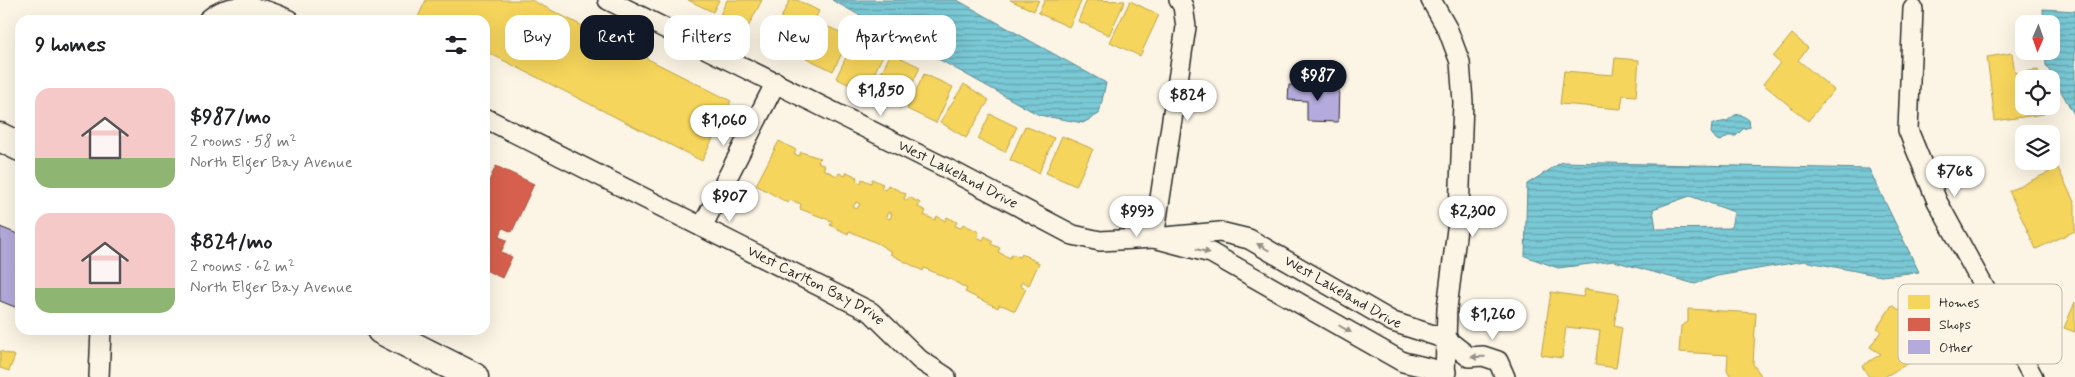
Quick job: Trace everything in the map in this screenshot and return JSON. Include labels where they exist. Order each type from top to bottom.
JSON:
[{"type":"main road","points":[[0,137],[15,144]]},
{"type":"main road","points":[[391,335],[474,377]]},
{"type":"street","name":"West Lakeland Drive","points":[[608,0],[776,82],[1073,235],[1100,240],[1154,238],[1220,232],[1249,239],[1393,322],[1446,339]]},
{"type":"street","points":[[1431,0],[1448,30],[1460,62],[1463,102],[1459,213],[1447,308],[1447,375]]},
{"type":"street","points":[[212,15],[218,8],[231,2],[255,3],[280,15]]},
{"type":"street","points":[[1154,238],[1186,27],[1181,3]]},
{"type":"street","points":[[1913,9],[1908,130],[1937,201],[1982,284]]},
{"type":"street","points":[[702,227],[776,82]]},
{"type":"street","name":"West Carlton Bay Drive","points":[[490,121],[871,312],[920,360],[946,377]]},
{"type":"street","name":"West Lakeland Drive","points":[[1154,238],[1212,253],[1403,362],[1447,375]]},
{"type":"street","points":[[99,377],[101,335]]},
{"type":"street","points":[[1446,339],[1469,357],[1483,356],[1498,361],[1505,377]]},
{"type":"street","points":[[2026,364],[2033,377]]},
{"type":"water","points":[[832,0],[957,0],[1106,83],[1099,114],[1083,123],[1039,115],[940,60],[956,60],[956,15],[859,15]]},
{"type":"water","points":[[2043,9],[2075,11],[2075,116],[2060,90],[2060,70],[2049,70],[2046,65],[2046,60],[2060,60],[2060,15],[2043,15]]},
{"type":"water","points":[[1740,114],[1749,120],[1750,127],[1743,129],[1736,136],[1728,136],[1721,141],[1717,140],[1711,133],[1712,124],[1727,121]]},
{"type":"water","points":[[1562,162],[1869,169],[1919,272],[1881,276],[1804,261],[1717,276],[1695,284],[1614,261],[1558,268],[1525,256],[1527,184]],"holes":[[[1690,196],[1734,212],[1731,228],[1656,229],[1653,209]]]},
{"type":"building: Homes","points":[[426,0],[531,0],[561,15],[505,15],[505,60],[570,60],[570,20],[580,25],[580,60],[650,60],[731,101],[702,161],[490,54],[490,15],[419,15]]},
{"type":"building: Homes","points":[[688,0],[719,0],[713,12]]},
{"type":"building: Homes","points":[[727,0],[762,0],[750,23],[750,15],[720,15]]},
{"type":"building: Homes","points":[[790,0],[797,0],[819,11],[817,15],[782,15]]},
{"type":"building: Homes","points":[[1010,0],[1039,0],[1034,11]]},
{"type":"building: Homes","points":[[1045,0],[1082,0],[1069,27],[1038,13]]},
{"type":"building: Homes","points":[[1087,0],[1125,1],[1109,35],[1078,21]]},
{"type":"building: Homes","points":[[1130,1],[1159,15],[1140,56],[1110,42]]},
{"type":"building: Homes","points":[[828,27],[838,31],[838,60],[833,71],[810,60],[828,60]]},
{"type":"building: Homes","points":[[1792,34],[1808,48],[1798,60],[1834,90],[1808,121],[1763,84],[1780,63],[1773,57]]},
{"type":"building: Homes","points":[[2012,53],[2015,73],[2015,115],[2037,115],[1995,121],[1987,57]]},
{"type":"building: Homes","points":[[1615,58],[1639,60],[1636,96],[1623,95],[1621,109],[1560,104],[1564,71],[1613,75]]},
{"type":"building: Homes","points":[[845,60],[881,60],[865,93],[836,78]]},
{"type":"building: Homes","points":[[888,60],[906,60],[920,67],[901,108],[871,94]]},
{"type":"building: Homes","points":[[924,74],[953,87],[936,123],[907,109]]},
{"type":"building: Homes","points":[[964,84],[989,100],[966,138],[940,122]]},
{"type":"building: Homes","points":[[990,114],[1017,127],[1005,152],[978,139]]},
{"type":"building: Homes","points":[[1025,126],[1054,138],[1039,173],[1010,160]]},
{"type":"building: Homes","points":[[1062,136],[1093,149],[1076,186],[1046,173]]},
{"type":"building: Homes","points":[[779,141],[796,150],[794,154],[799,156],[801,152],[820,158],[818,162],[825,166],[823,169],[837,176],[839,173],[845,176],[847,172],[857,177],[856,181],[861,183],[862,179],[871,183],[872,179],[883,184],[881,188],[885,190],[888,185],[906,194],[904,199],[907,201],[909,197],[920,203],[918,207],[926,211],[924,215],[935,220],[937,216],[945,221],[947,217],[957,222],[955,226],[961,228],[963,224],[979,232],[977,237],[983,240],[985,236],[993,241],[991,244],[1000,248],[998,252],[1010,258],[1012,254],[1020,257],[1022,254],[1039,263],[1029,285],[1022,282],[1020,286],[1026,289],[1015,311],[999,305],[998,308],[965,292],[967,289],[952,280],[924,268],[923,271],[890,254],[892,252],[877,243],[849,231],[848,234],[830,225],[832,221],[800,209],[801,204],[790,200],[788,203],[756,185]],"holes":[[[856,202],[860,204],[857,209],[853,207]],[[888,212],[892,214],[890,219],[886,217]]]},
{"type":"building: Homes","points":[[2054,170],[2059,170],[2075,204],[2075,231],[2036,249],[2009,191]]},
{"type":"building: Homes","points":[[1585,289],[1619,294],[1614,326],[1622,328],[1616,368],[1595,365],[1600,331],[1566,327],[1562,358],[1541,355],[1551,292],[1583,297]]},
{"type":"building: Homes","points":[[2075,302],[2075,332],[2064,328]]},
{"type":"building: Homes","points":[[1892,305],[1898,309],[1898,364],[1907,364],[1884,377],[1869,377],[1862,366],[1881,354],[1870,347],[1881,331],[1877,328]]},
{"type":"building: Homes","points":[[1688,309],[1756,313],[1753,364],[1762,377],[1731,377],[1727,370],[1728,355],[1679,352],[1681,326],[1688,322]]},
{"type":"building: Homes","points":[[0,351],[15,356],[9,371],[0,368]]},
{"type":"building: Shops","points":[[496,166],[534,184],[512,232],[503,228],[499,237],[507,240],[501,252],[512,257],[502,278],[490,272],[490,179]]},
{"type":"building: Other","points":[[1289,85],[1339,87],[1338,122],[1307,121],[1307,101],[1288,100]]},
{"type":"building: Other","points":[[0,227],[15,233],[15,307],[0,301]]}]
